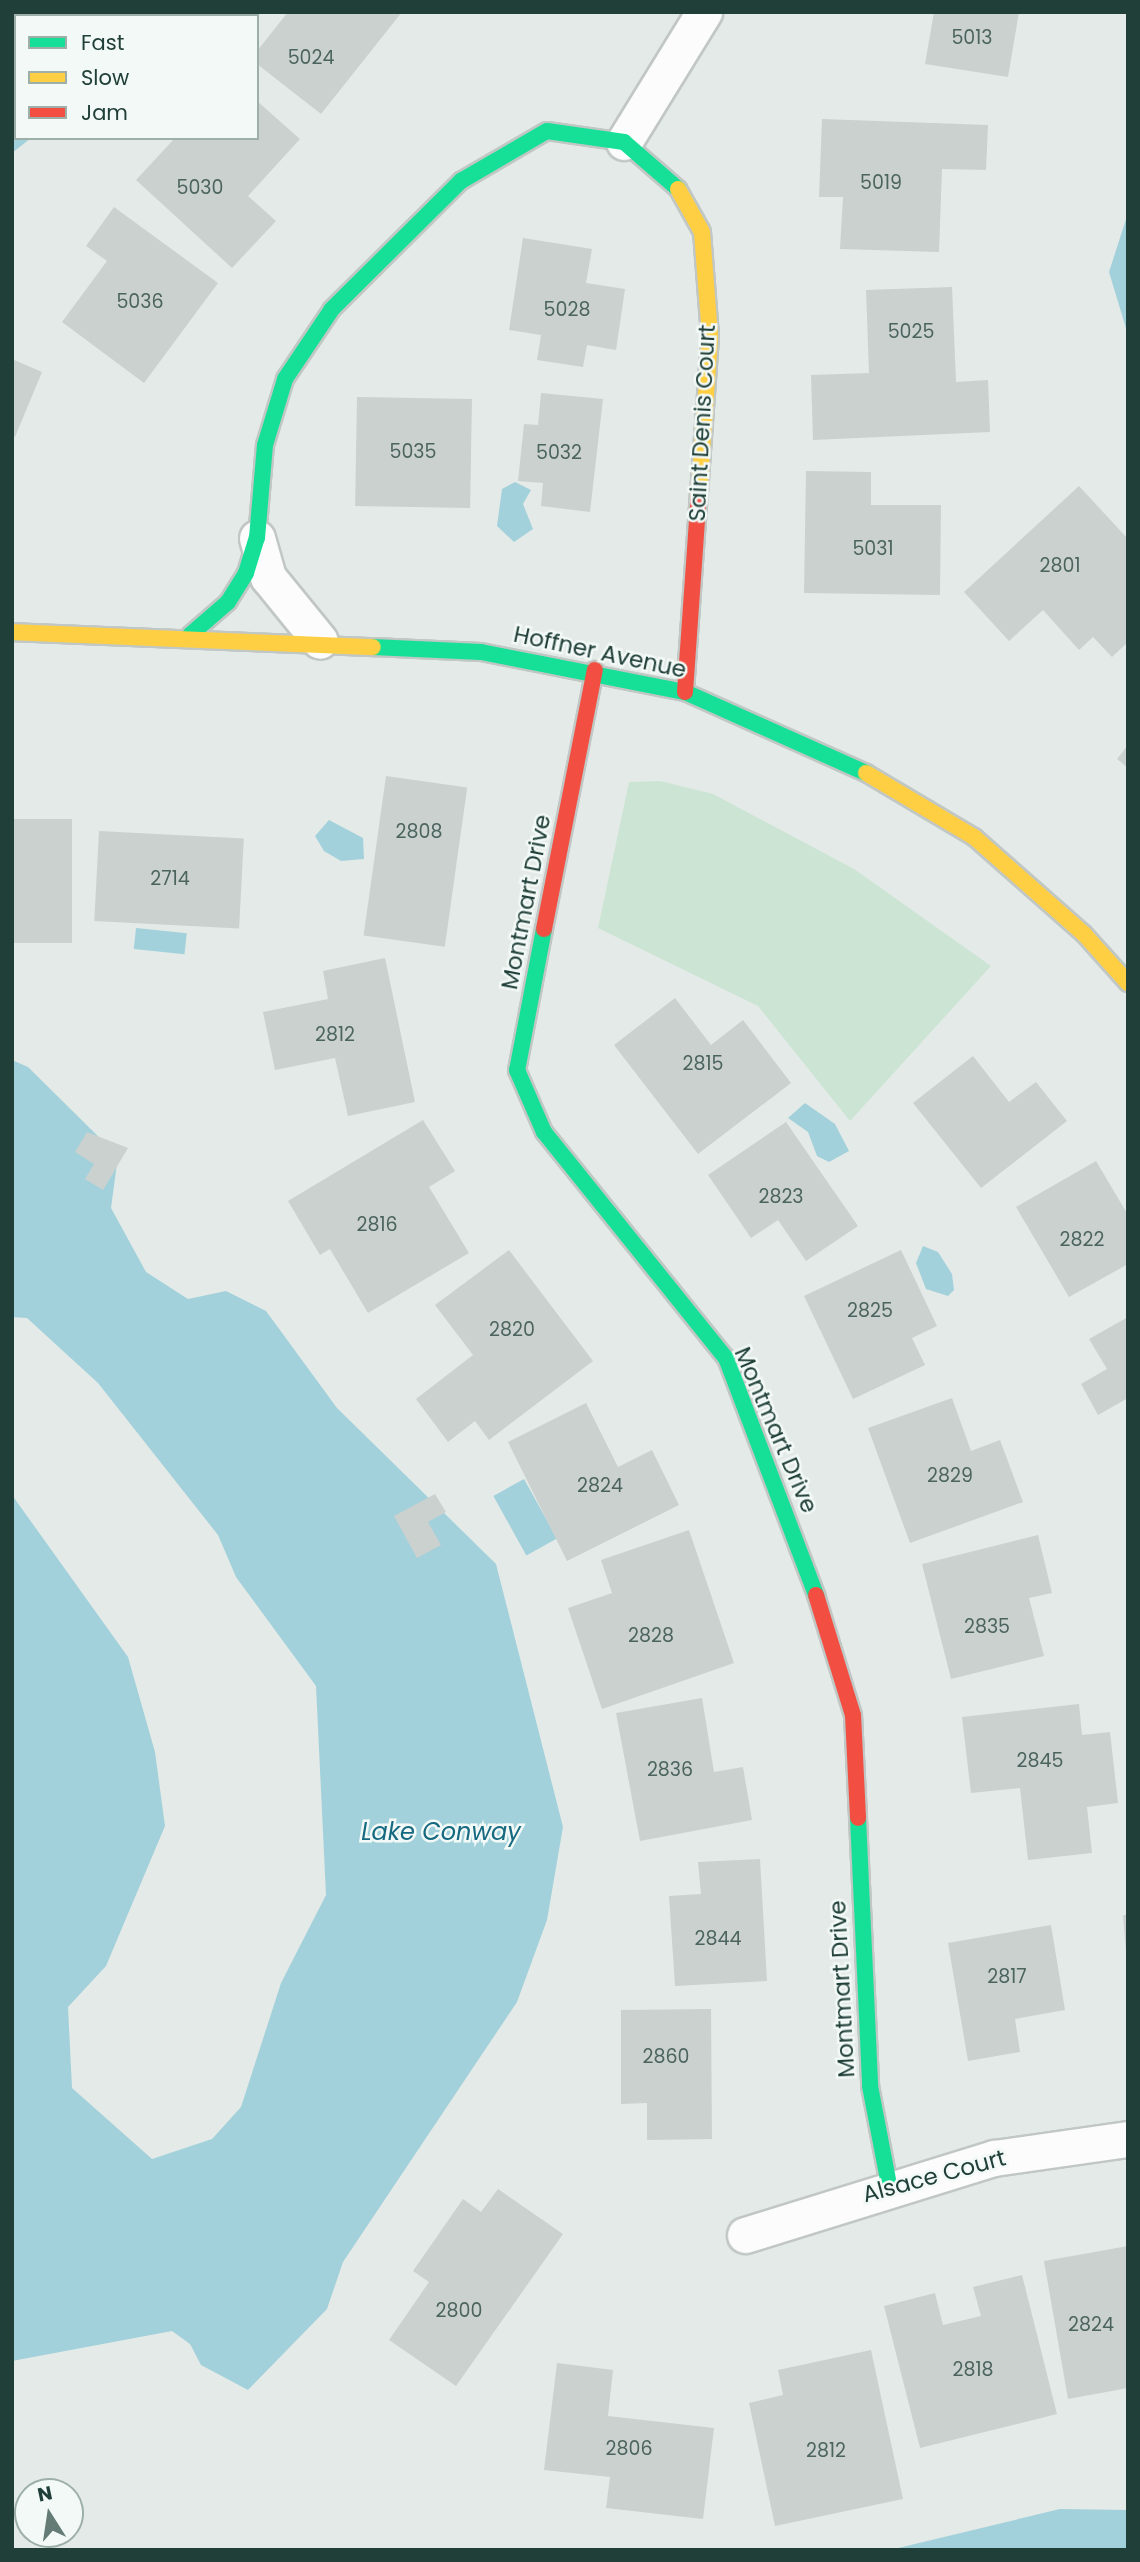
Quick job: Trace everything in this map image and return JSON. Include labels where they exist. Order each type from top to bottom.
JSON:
[{"type":"street","points":[[190,635],[228,602],[257,537],[265,445],[285,379],[332,309],[461,181],[547,131],[624,142],[704,12]]},
{"type":"street","name":"Saint Denis Court","points":[[624,142],[678,189],[702,232],[710,337],[685,692]]},
{"type":"street","points":[[257,537],[268,577],[320,641]]},
{"type":"street","name":"Hoffner Avenue","points":[[12,632],[190,635],[481,652],[595,670],[685,692],[834,754],[974,837],[1084,934],[1128,983]]},
{"type":"street","name":"Montmart Drive","points":[[595,670],[517,1070],[544,1132],[726,1358],[804,1558],[853,1715],[870,2086],[889,2185]]},
{"type":"street","name":"Alsace Court","points":[[745,2235],[889,2185],[994,2158],[1128,2139]]},
{"type":"green space","points":[[660,781],[713,794],[854,869],[991,966],[850,1121],[758,1006],[598,928],[629,782]]},
{"type":"water","points":[[12,12],[148,12],[14,14],[14,140],[28,140],[12,153]]},
{"type":"water","points":[[1128,213],[1128,335],[1109,272]]},
{"type":"water","points":[[515,482],[531,490],[523,504],[533,529],[514,542],[497,526],[502,489]]},
{"type":"water","points":[[329,820],[363,838],[364,859],[341,861],[324,851],[315,836]]},
{"type":"water","points":[[136,928],[187,933],[185,954],[134,949]]},
{"type":"water","name":"Lake Conway","points":[[12,1060],[28,1067],[118,1156],[111,1208],[146,1272],[188,1299],[226,1291],[266,1311],[337,1408],[496,1564],[563,1827],[547,1920],[517,2002],[343,2262],[327,2309],[248,2390],[201,2365],[190,2344],[172,2331],[12,2361],[12,1495],[128,1657],[155,1752],[165,1826],[106,1966],[68,2007],[72,2088],[152,2159],[212,2139],[241,2107],[281,1983],[326,1895],[316,1686],[236,1577],[218,1535],[98,1383],[27,1318],[12,1317]]},
{"type":"water","points":[[805,1103],[835,1124],[849,1151],[829,1162],[817,1156],[808,1132],[788,1118]]},
{"type":"water","points":[[923,1246],[938,1252],[952,1274],[954,1290],[948,1296],[926,1289],[916,1263]]},
{"type":"water","points":[[524,1479],[557,1538],[526,1555],[493,1496]]},
{"type":"water","points":[[1060,2509],[1128,2510],[1128,2550],[890,2550]]},
{"type":"building","points":[[288,12],[402,12],[321,114],[259,66],[259,48]]},
{"type":"building","points":[[934,12],[1019,12],[1008,77],[925,64]]},
{"type":"building","points":[[259,103],[300,139],[248,196],[276,221],[232,268],[136,180],[173,140],[259,140]]},
{"type":"building","points":[[822,119],[988,125],[986,170],[942,169],[939,252],[840,249],[843,197],[819,197]]},
{"type":"building","points":[[114,207],[218,283],[144,383],[62,322],[107,261],[86,246]]},
{"type":"building","points":[[523,238],[592,249],[586,283],[625,289],[616,350],[587,345],[583,367],[537,360],[541,335],[509,330]]},
{"type":"building","points":[[952,287],[956,382],[988,380],[990,432],[813,440],[811,375],[869,373],[866,290]]},
{"type":"building","points":[[12,359],[42,372],[15,437],[12,435]]},
{"type":"building","points":[[541,393],[603,399],[590,512],[541,506],[543,483],[518,481],[524,424],[538,425]]},
{"type":"building","points":[[357,397],[472,399],[470,508],[355,506]]},
{"type":"building","points":[[806,471],[871,472],[871,505],[941,505],[940,595],[804,593]]},
{"type":"building","points":[[1079,486],[1128,539],[1128,642],[1112,657],[1093,637],[1079,650],[1043,610],[1009,641],[964,592]]},
{"type":"building","points":[[1128,745],[1128,768],[1117,759]]},
{"type":"building","points":[[386,776],[467,787],[445,947],[364,935]]},
{"type":"building","points":[[12,819],[72,819],[72,943],[12,943]]},
{"type":"building","points":[[99,831],[244,839],[239,928],[94,921]]},
{"type":"building","points":[[385,958],[415,1102],[348,1116],[335,1058],[275,1070],[263,1012],[328,999],[323,971]]},
{"type":"building","points":[[675,998],[711,1045],[743,1020],[791,1083],[698,1154],[614,1045]]},
{"type":"building","points":[[973,1056],[1009,1102],[1036,1082],[1067,1121],[981,1188],[913,1103]]},
{"type":"building","points":[[423,1120],[455,1171],[429,1187],[469,1253],[368,1313],[330,1249],[320,1255],[288,1201]]},
{"type":"building","points":[[786,1122],[858,1226],[806,1261],[778,1220],[751,1238],[708,1175]]},
{"type":"building","points":[[87,1132],[128,1148],[103,1190],[85,1179],[94,1164],[75,1152]]},
{"type":"building","points":[[1096,1161],[1128,1215],[1128,1264],[1069,1297],[1016,1207]]},
{"type":"building","points":[[509,1250],[593,1361],[489,1440],[475,1421],[448,1442],[416,1399],[473,1355],[435,1305]]},
{"type":"building","points":[[901,1250],[937,1326],[912,1338],[925,1365],[853,1399],[804,1296]]},
{"type":"building","points":[[1128,1317],[1128,1398],[1098,1415],[1081,1384],[1107,1369],[1089,1339]]},
{"type":"building","points":[[952,1398],[971,1451],[1000,1440],[1023,1502],[910,1543],[868,1428]]},
{"type":"building","points":[[586,1403],[618,1467],[652,1450],[679,1505],[567,1561],[508,1442]]},
{"type":"building","points":[[435,1494],[446,1512],[428,1522],[441,1545],[417,1558],[394,1516]]},
{"type":"building","points":[[689,1530],[734,1663],[602,1709],[568,1608],[612,1593],[601,1560]]},
{"type":"building","points":[[1038,1535],[1052,1593],[1029,1598],[1044,1656],[951,1679],[922,1564]]},
{"type":"building","points":[[702,1698],[714,1772],[743,1767],[752,1820],[640,1841],[616,1713]]},
{"type":"building","points":[[1079,1704],[1082,1735],[1110,1732],[1118,1803],[1087,1807],[1092,1853],[1028,1860],[1020,1788],[971,1793],[962,1717]]},
{"type":"building","points":[[760,1859],[767,1981],[675,1986],[669,1896],[701,1894],[698,1862]]},
{"type":"building","points":[[1123,1915],[1128,1915],[1128,1952],[1126,1952]]},
{"type":"building","points":[[1051,1925],[1065,2010],[1015,2019],[1020,2052],[968,2061],[948,1943]]},
{"type":"building","points":[[711,2009],[712,2139],[647,2140],[647,2103],[621,2104],[621,2010]]},
{"type":"building","points":[[498,2189],[563,2234],[456,2386],[389,2340],[429,2282],[413,2271],[463,2199],[481,2212]]},
{"type":"building","points":[[1128,2246],[1128,2388],[1068,2399],[1044,2261]]},
{"type":"building","points":[[1022,2275],[1057,2414],[920,2448],[884,2306],[935,2293],[943,2325],[981,2316],[973,2287]]},
{"type":"building","points":[[871,2350],[903,2499],[775,2526],[749,2403],[783,2395],[778,2370]]},
{"type":"building","points":[[557,2363],[613,2370],[608,2416],[714,2428],[703,2519],[606,2508],[610,2477],[544,2470]]},
{"type":"traffic: fast","points":[[190,635],[228,602],[246,573],[257,538],[265,445],[285,379],[332,309],[461,181],[547,131],[624,142],[678,189]]},
{"type":"traffic: fast","points":[[373,647],[481,652],[685,692],[866,773]]},
{"type":"traffic: fast","points":[[544,929],[517,1070],[544,1132],[726,1358],[816,1595]]},
{"type":"traffic: fast","points":[[858,1818],[870,2086],[889,2185]]},
{"type":"traffic: slow","points":[[678,189],[702,232],[710,337],[699,493]]},
{"type":"traffic: slow","points":[[12,632],[373,647]]},
{"type":"traffic: slow","points":[[866,773],[974,837],[1084,934],[1128,983]]},
{"type":"traffic: jam","points":[[685,692],[699,493]]},
{"type":"traffic: jam","points":[[544,929],[595,670]]},
{"type":"traffic: jam","points":[[816,1595],[853,1715],[858,1818]]}]
